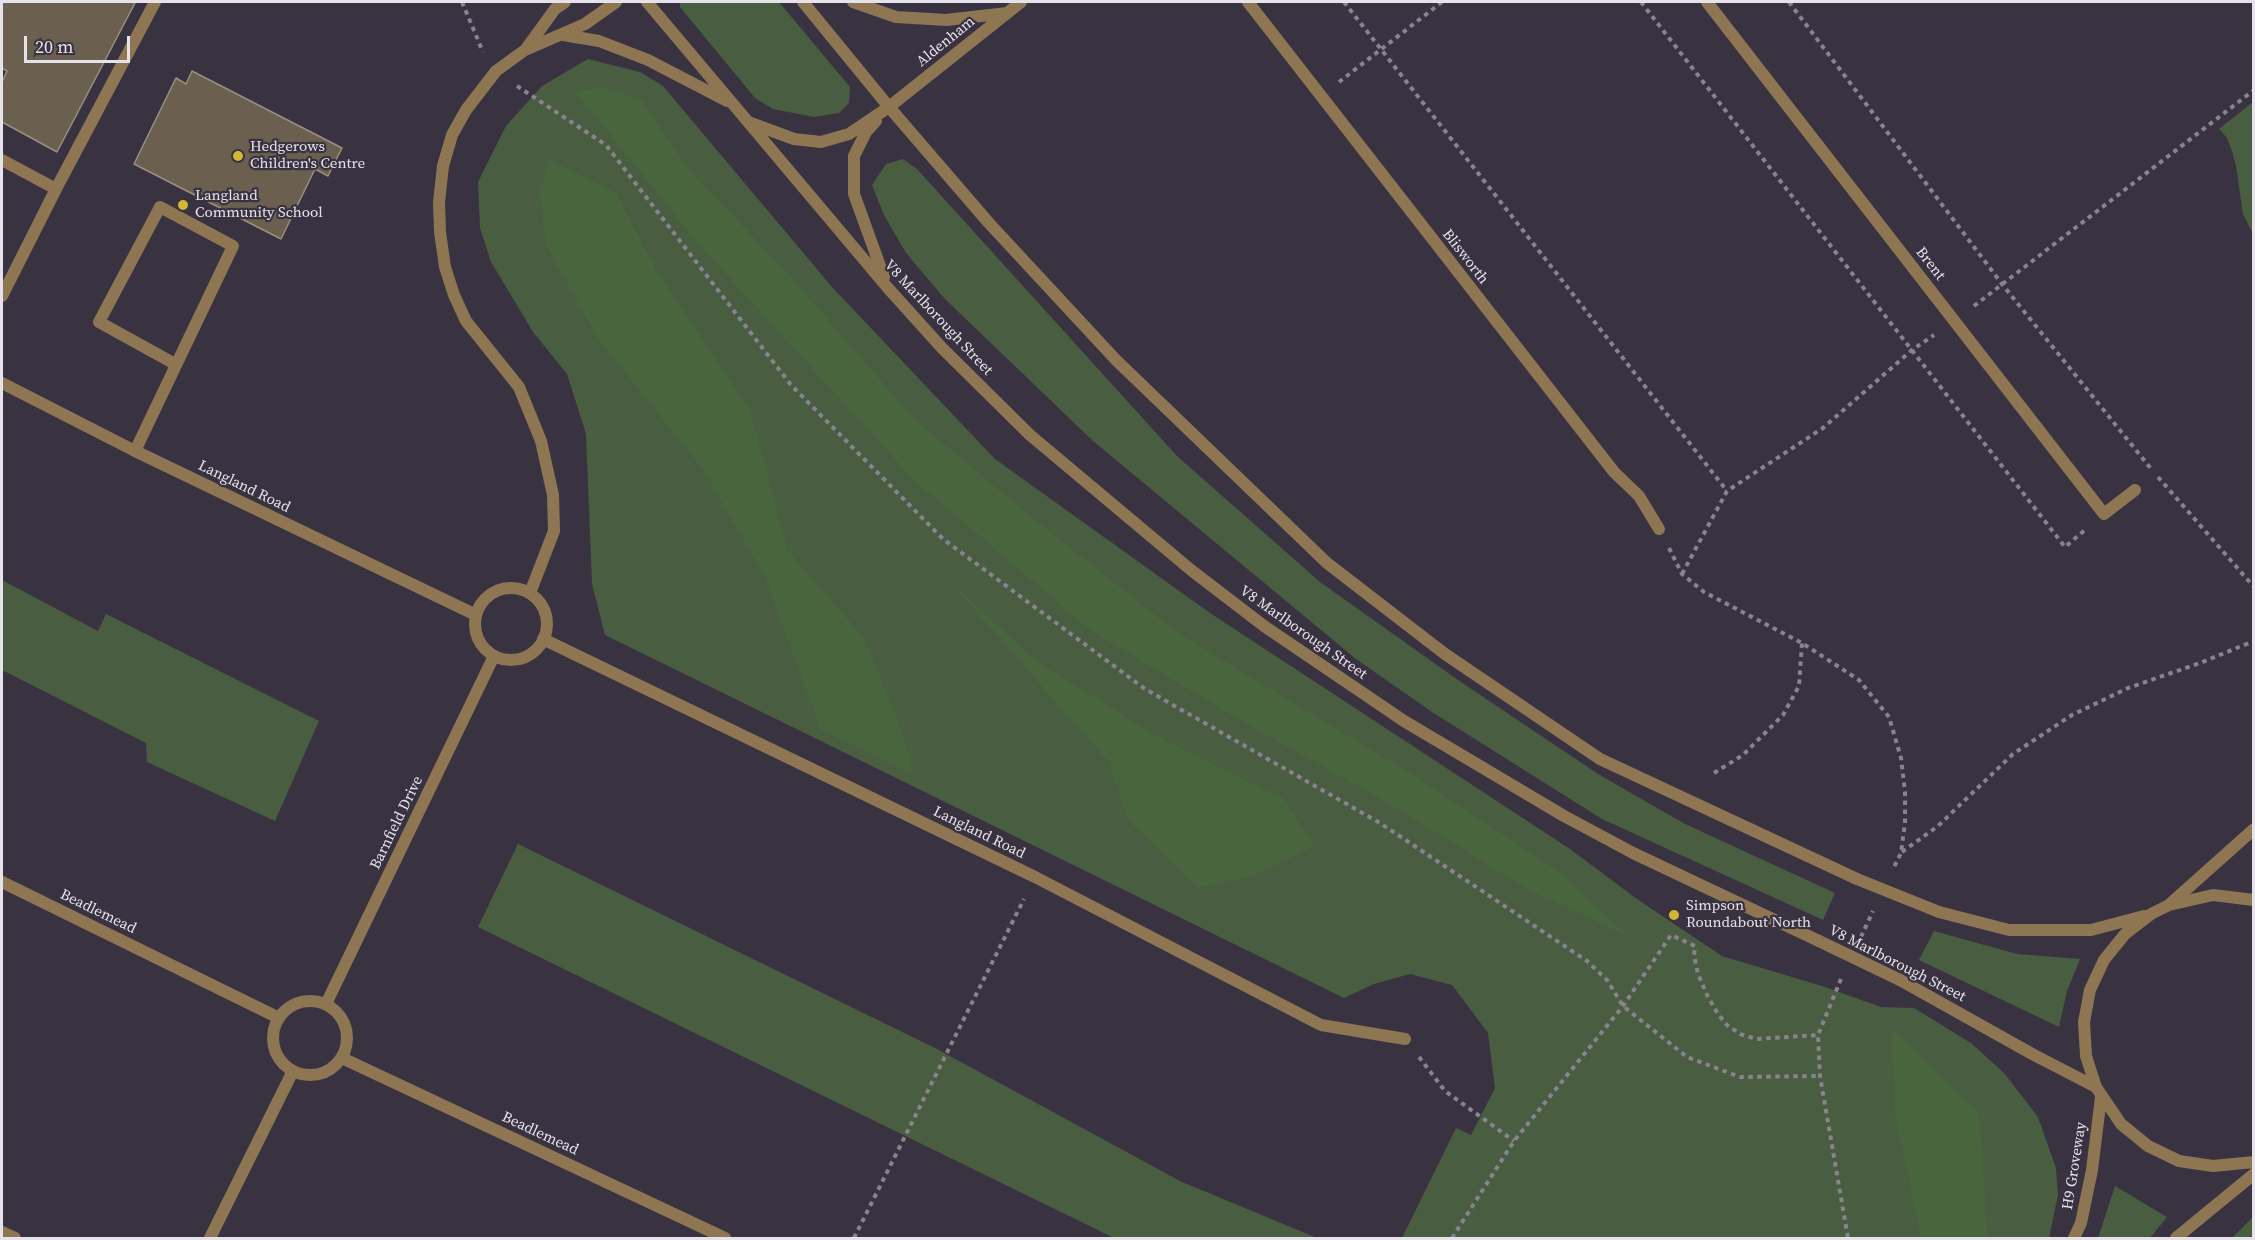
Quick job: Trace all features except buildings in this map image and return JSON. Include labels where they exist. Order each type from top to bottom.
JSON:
[{"type":"street","points":[[2,296],[154,2]]},
{"type":"street","points":[[525,50],[555,9],[565,2]]},
{"type":"street","points":[[530,593],[554,531],[553,495],[541,441],[519,387],[466,321],[454,295],[445,267],[440,232],[439,202],[443,166],[452,135],[466,110],[496,71],[525,50],[585,24],[615,2]]},
{"type":"street","name":"V8 Marlborough Street","points":[[647,2],[887,287],[942,348],[1030,435],[1191,570],[1264,626],[1404,721],[1564,816],[1633,853],[1900,980],[2098,1092]]},
{"type":"street","points":[[803,2],[988,222],[1116,360],[1327,563],[1445,654],[1600,759],[1857,879],[1939,912],[2009,930],[2091,930],[2151,914]]},
{"type":"street","points":[[853,2],[896,16],[946,20],[1008,12]]},
{"type":"street","name":"Aldenham","points":[[889,107],[1021,2]]},
{"type":"street","name":"Blisworth","points":[[1248,2],[1614,472],[1639,496],[1659,529]]},
{"type":"street","name":"Brent","points":[[1707,2],[2103,514]]},
{"type":"street","points":[[563,35],[599,41],[648,60],[731,103]]},
{"type":"street","points":[[747,122],[794,139],[821,142],[849,134],[889,107]]},
{"type":"street","points":[[887,287],[854,194],[854,156],[866,132],[889,107]]},
{"type":"street","points":[[2,160],[56,189]]},
{"type":"street","points":[[135,451],[233,246],[160,207],[99,322],[175,364]]},
{"type":"street","name":"Langland Road","points":[[2,383],[135,451],[476,615]]},
{"type":"street","points":[[2103,514],[2135,490]]},
{"type":"street","points":[[508,587],[519,588],[530,593],[544,609],[546,630],[536,649],[527,656],[505,659],[494,656],[484,649],[475,627],[476,615],[480,604],[497,590],[508,587]]},
{"type":"street","name":"Langland Road","points":[[543,639],[1035,876],[1321,1025],[1405,1039]]},
{"type":"street","name":"Barnfield Drive","points":[[326,1004],[494,656]]},
{"type":"street","points":[[2169,905],[2253,829]]},
{"type":"street","name":"Beadlemead","points":[[2,882],[279,1018]]},
{"type":"street","points":[[2253,900],[2213,895],[2169,905],[2151,914],[2125,934],[2104,960],[2090,990],[2084,1022],[2086,1056],[2098,1092],[2121,1124],[2148,1146],[2179,1161],[2213,1167],[2253,1162]]},
{"type":"street","points":[[305,1001],[326,1004],[337,1011],[344,1021],[348,1034],[347,1046],[342,1058],[326,1072],[304,1075],[293,1071],[283,1064],[276,1054],[273,1041],[274,1029],[279,1018],[286,1010],[305,1001]]},
{"type":"street","name":"Beadlemead","points":[[342,1058],[725,1239]]},
{"type":"street","points":[[210,1239],[293,1071]]},
{"type":"street","name":"H9 Groveway","points":[[2074,1239],[2081,1223],[2092,1170],[2098,1092]]},
{"type":"street","points":[[2176,1239],[2253,1174]]},
{"type":"street","points":[[2,1233],[15,1239]]},
{"type":"path","points":[[462,2],[488,65],[606,145],[791,385],[943,539],[1145,689],[1380,823],[1587,961],[1607,980],[1623,1006],[1687,1057],[1740,1077],[1820,1076]]},
{"type":"path","points":[[1344,2],[1727,491]]},
{"type":"path","points":[[1321,96],[1442,2]]},
{"type":"path","points":[[1641,2],[2066,547],[2103,514]]},
{"type":"path","points":[[1789,2],[2002,284],[2156,475],[2253,587]]},
{"type":"path","points":[[2135,490],[2156,475]]},
{"type":"path","points":[[1659,529],[1682,574],[1704,592],[1802,643],[1859,680],[1889,717],[1900,758],[1905,792],[1905,823],[1901,853],[1897,861]]},
{"type":"path","points":[[1890,874],[1901,853],[1938,826],[2013,754],[2072,715],[2128,688],[2200,663],[2253,641]]},
{"type":"path","points":[[1714,773],[1743,755],[1783,715],[1799,686],[1802,643]]},
{"type":"path","points":[[854,1239],[1035,876]]},
{"type":"path","points":[[1860,938],[1875,906]]},
{"type":"path","points":[[1452,1239],[1514,1141],[1623,1006],[1671,935],[1695,946],[1694,955],[1698,974],[1707,995],[1718,1014],[1734,1029],[1756,1040],[1818,1035]]},
{"type":"path","points":[[1845,970],[1818,1035],[1820,1076],[1848,1239]]},
{"type":"path","points":[[1405,1039],[1444,1091],[1514,1141]]},
{"type":"green space","points":[[680,2],[779,2],[850,87],[849,103],[839,113],[814,117],[773,109],[755,98],[680,7]]},
{"type":"green space","points":[[588,59],[640,72],[663,86],[832,287],[995,459],[1210,613],[1570,849],[1637,899],[1722,956],[1822,986],[1881,1007],[1914,1008],[1971,1043],[2004,1073],[2038,1117],[2056,1168],[2058,1195],[2049,1238],[1402,1238],[1456,1128],[1471,1135],[1495,1088],[1488,1033],[1452,985],[1410,974],[1374,984],[1344,998],[605,635],[592,584],[586,434],[567,374],[533,332],[491,262],[480,228],[478,182],[506,126],[542,86]]},
{"type":"green space","points":[[602,87],[641,100],[689,170],[787,273],[915,420],[1020,508],[1175,631],[1419,779],[1558,871],[1627,936],[1531,891],[1375,795],[1257,730],[1093,632],[914,480],[698,243],[576,92]]},
{"type":"green space","points":[[2253,102],[2253,234],[2243,214],[2232,151],[2227,138],[2219,129]]},
{"type":"green space","points":[[903,159],[917,169],[1177,456],[1320,582],[1458,680],[1598,774],[1685,824],[1835,893],[1823,920],[1602,819],[1432,712],[1356,659],[1093,441],[945,299],[906,253],[884,215],[872,185],[886,164]]},
{"type":"green space","points":[[550,160],[616,193],[657,272],[750,410],[788,551],[864,638],[893,708],[909,753],[913,774],[821,730],[765,577],[703,469],[597,337],[547,247],[539,192]]},
{"type":"green space","points":[[2,580],[98,631],[106,614],[319,721],[275,821],[147,762],[146,743],[2,670]]},
{"type":"green space","points":[[949,581],[1036,661],[1160,738],[1284,799],[1314,847],[1255,875],[1198,888],[1128,820],[1109,762]]},
{"type":"green space","points":[[518,844],[937,1049],[1180,1181],[1317,1238],[1114,1238],[478,927]]},
{"type":"green space","points":[[1934,931],[2017,954],[2080,959],[2067,991],[2059,1027],[1919,960]]},
{"type":"green space","points":[[1891,1028],[1979,1113],[1988,1238],[1921,1238],[1895,1113]]},
{"type":"green space","points":[[2115,1186],[2167,1217],[2150,1238],[2098,1238]]},
{"type":"green space","points":[[2253,1217],[2253,1238],[2232,1238]]},
{"type":"place","name":"Hedgerows Children's Centre","points":[[238,156]]},
{"type":"place","name":"Langland Community School","points":[[183,205]]},
{"type":"place","name":"Simpson Roundabout North","points":[[1674,915]]}]
